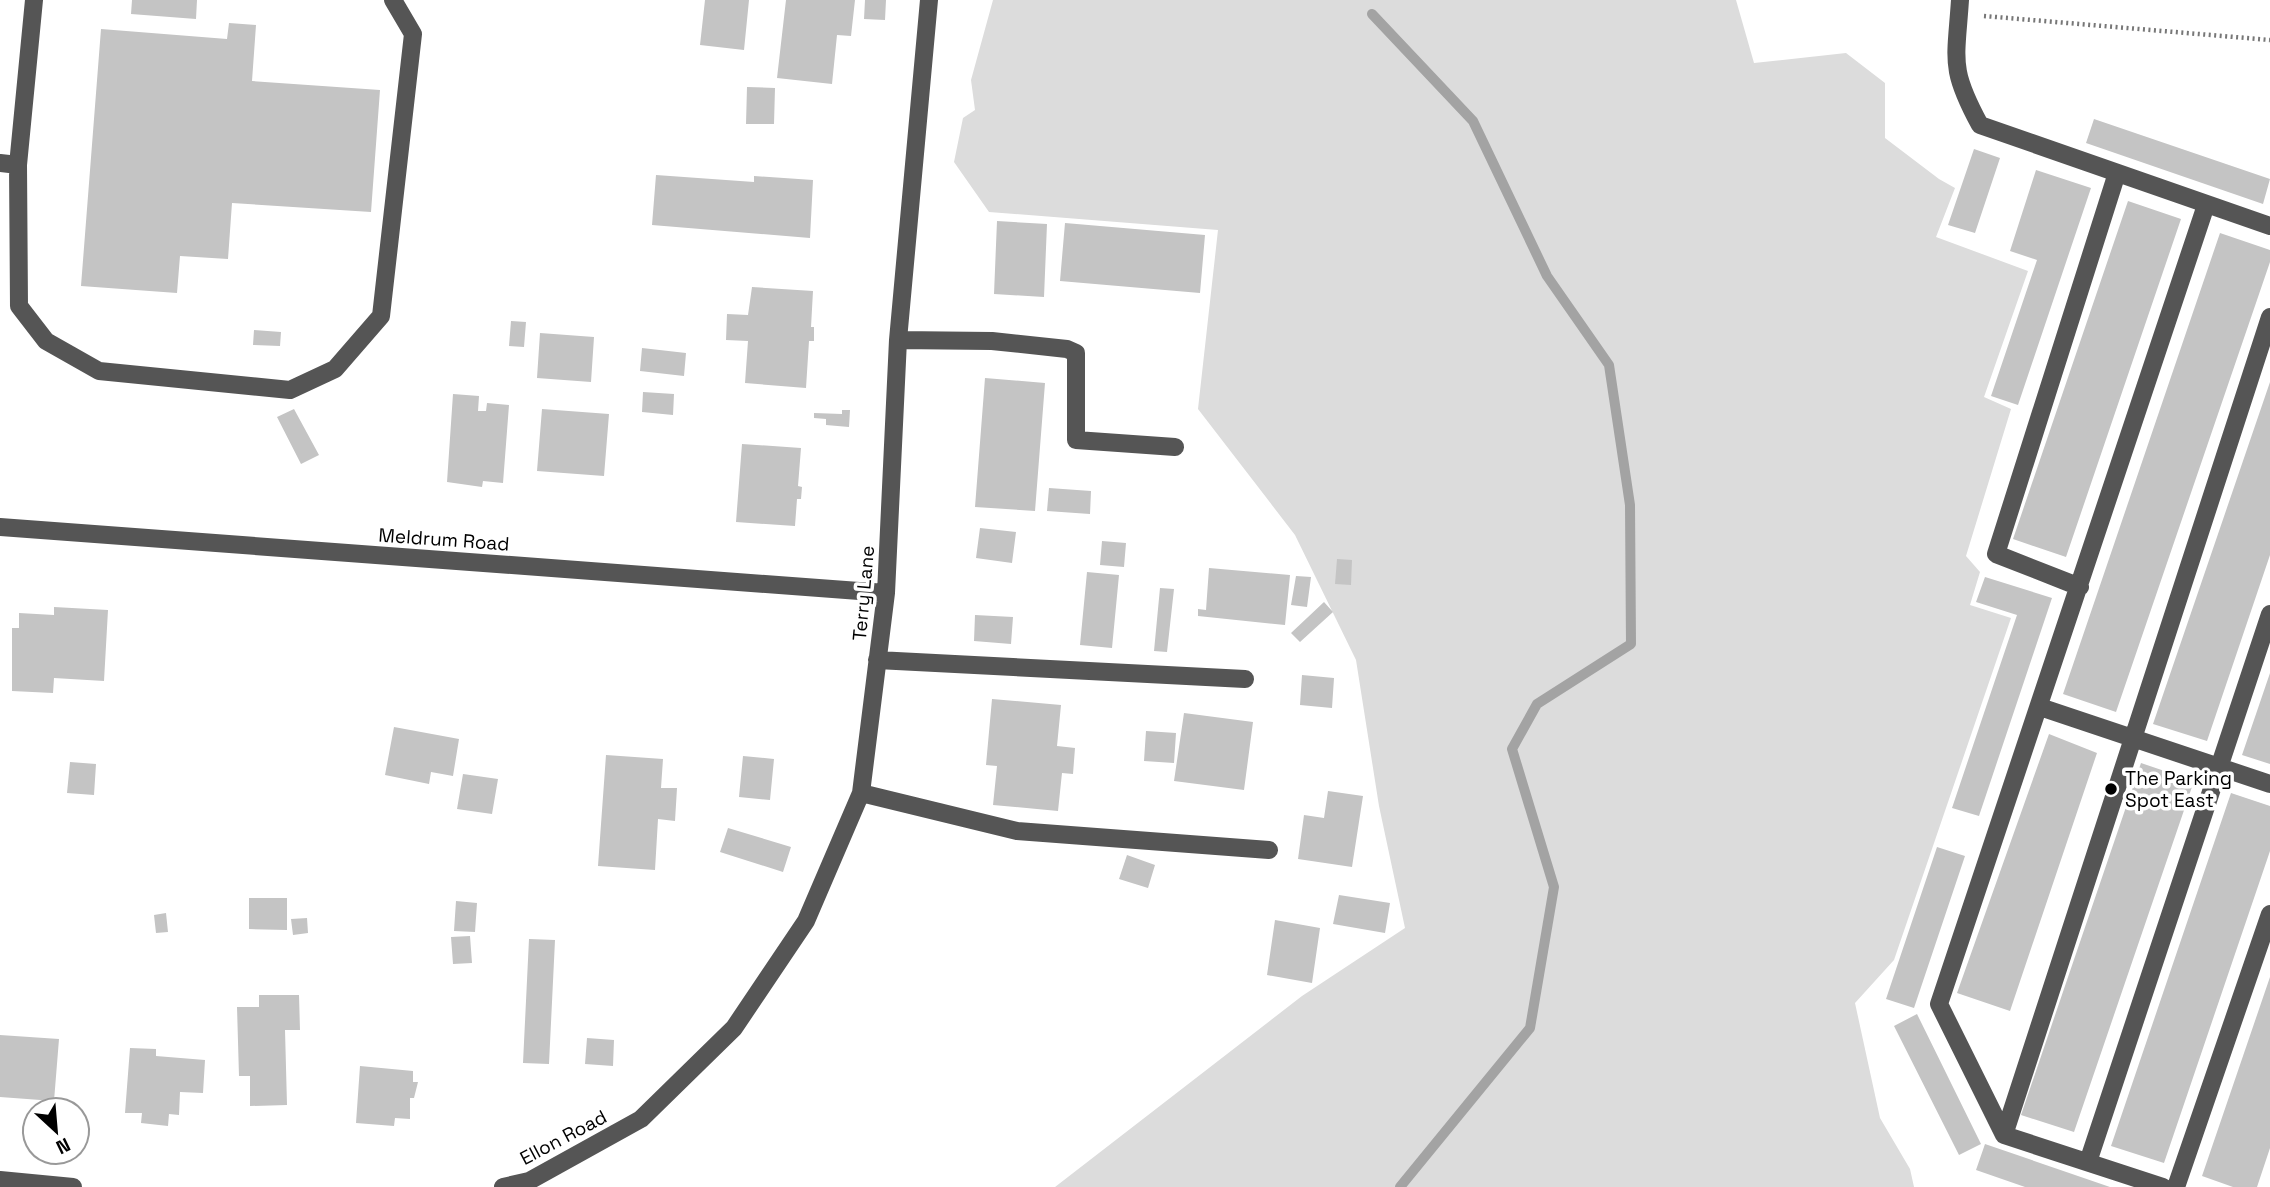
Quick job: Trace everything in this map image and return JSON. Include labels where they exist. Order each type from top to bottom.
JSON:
[{"type":"street","points":[[34,0],[9,164],[19,306],[46,341],[99,371],[290,390],[335,369],[382,316],[413,34],[393,0]]},
{"type":"street","name":"Terry Lane","points":[[641,1119],[734,1028],[806,921],[861,793],[886,593],[898,340],[929,0]]},
{"type":"street","points":[[1960,3],[1954,60],[1962,91],[1980,125],[2270,226]]},
{"type":"street","points":[[2080,587],[1996,554],[2116,173]]},
{"type":"street","points":[[2163,1187],[2004,1135],[1939,1004],[2206,205]]},
{"type":"street","points":[[2004,1135],[2270,317]]},
{"type":"street","points":[[898,340],[992,341],[1067,349],[1076,354],[1076,440],[1175,447]]},
{"type":"street","name":"Meldrum Road","points":[[0,527],[886,593]]},
{"type":"street","points":[[2088,1163],[2270,614]]},
{"type":"street","points":[[877,660],[1245,679]]},
{"type":"street","points":[[2040,707],[2270,784]]},
{"type":"street","points":[[861,793],[1017,831],[1269,850]]},
{"type":"street","points":[[2176,1187],[2270,914]]},
{"type":"street","name":"Ellon Road","points":[[503,1187],[529,1181],[641,1119]]},
{"type":"street","points":[[0,1181],[73,1187]]},
{"type":"path","points":[[1960,3],[1984,16],[2270,40]]},
{"type":"shaded area","points":[[993,0],[1736,0],[1754,63],[1846,53],[1885,83],[1885,138],[1955,188],[1936,237],[2028,271],[1984,397],[2011,409],[1966,556],[1980,572],[1970,605],[2011,618],[1894,960],[1855,1003],[1880,1118],[1910,1169],[1914,1187],[1055,1187],[1302,996],[1405,928],[1379,806],[1356,660],[1295,535],[1198,409],[1218,230],[989,212],[954,162],[963,118],[975,110],[971,80]]},
{"type":"building","points":[[132,0],[197,0],[196,19],[131,14]]},
{"type":"building","points":[[705,0],[749,0],[744,50],[700,45]]},
{"type":"building","points":[[786,0],[855,0],[851,36],[837,35],[832,84],[777,78]]},
{"type":"building","points":[[865,0],[886,0],[885,20],[864,19]]},
{"type":"building","points":[[229,23],[256,25],[252,81],[380,90],[371,212],[232,203],[228,259],[180,256],[177,293],[81,286],[101,29],[227,39]]},
{"type":"building","points":[[747,87],[775,88],[774,124],[746,124]]},
{"type":"building","points":[[2094,119],[2270,179],[2263,204],[2086,143]]},
{"type":"building","points":[[1974,149],[2000,158],[1975,233],[1948,225]]},
{"type":"building","points":[[2036,170],[2091,188],[2018,405],[1991,396],[2037,260],[2010,251]]},
{"type":"building","points":[[656,175],[754,182],[754,176],[813,180],[810,238],[652,225]]},
{"type":"building","points":[[2128,201],[2181,219],[2066,557],[2013,539]]},
{"type":"building","points":[[997,221],[1047,224],[1044,297],[994,294]]},
{"type":"building","points":[[1065,223],[1205,235],[1200,293],[1060,281]]},
{"type":"building","points":[[2220,233],[2270,250],[2270,262],[2116,712],[2063,694]]},
{"type":"building","points":[[752,287],[813,291],[811,327],[814,327],[814,341],[809,341],[806,388],[745,383],[748,341],[726,340],[727,314],[748,315]]},
{"type":"building","points":[[511,321],[526,322],[524,347],[509,346]]},
{"type":"building","points":[[254,330],[281,332],[280,346],[253,345]]},
{"type":"building","points":[[540,333],[594,337],[591,382],[537,378]]},
{"type":"building","points":[[642,348],[686,353],[684,376],[640,371]]},
{"type":"building","points":[[985,378],[1045,383],[1035,511],[975,507]]},
{"type":"building","points":[[2270,382],[2270,555],[2207,741],[2153,724]]},
{"type":"building","points":[[643,392],[674,394],[673,415],[642,412]]},
{"type":"building","points":[[453,394],[479,396],[478,411],[486,411],[487,403],[509,405],[503,483],[483,481],[482,487],[447,482]]},
{"type":"building","points":[[294,409],[319,455],[301,464],[277,417]]},
{"type":"building","points":[[542,409],[609,414],[604,476],[537,471]]},
{"type":"building","points":[[842,410],[850,410],[849,427],[826,425],[826,419],[814,418],[814,413],[842,414]]},
{"type":"building","points":[[742,444],[801,448],[798,486],[802,487],[801,499],[797,499],[795,526],[736,522]]},
{"type":"building","points":[[1049,488],[1091,491],[1090,514],[1047,511]]},
{"type":"building","points":[[980,528],[1016,532],[1012,563],[976,558]]},
{"type":"building","points":[[1102,541],[1126,543],[1124,567],[1100,565]]},
{"type":"building","points":[[1337,559],[1352,560],[1351,585],[1335,584]]},
{"type":"building","points":[[1209,568],[1290,575],[1285,625],[1198,616],[1198,609],[1206,610]]},
{"type":"building","points":[[1087,572],[1119,575],[1112,648],[1080,645]]},
{"type":"building","points":[[1296,576],[1311,577],[1307,607],[1291,605]]},
{"type":"building","points":[[1985,577],[2052,598],[1979,816],[1952,808],[2017,615],[1976,602]]},
{"type":"building","points":[[1160,588],[1174,589],[1167,652],[1154,651]]},
{"type":"building","points":[[1324,602],[1333,612],[1300,642],[1291,633]]},
{"type":"building","points":[[54,607],[108,610],[104,681],[54,678],[53,693],[12,691],[12,628],[19,628],[19,613],[54,615]]},
{"type":"building","points":[[975,615],[1013,617],[1011,644],[974,641]]},
{"type":"building","points":[[2270,673],[2270,764],[2242,755]]},
{"type":"building","points":[[1302,675],[1334,678],[1332,708],[1300,705]]},
{"type":"building","points":[[992,699],[1061,705],[1057,746],[1075,748],[1073,774],[1062,773],[1058,811],[993,805],[997,766],[986,765]]},
{"type":"building","points":[[1184,713],[1253,722],[1244,790],[1174,781]]},
{"type":"building","points":[[394,727],[459,739],[453,776],[431,772],[429,784],[385,775]]},
{"type":"building","points":[[1146,731],[1176,733],[1174,763],[1144,761]]},
{"type":"building","points":[[2049,734],[2097,753],[2010,1011],[1957,993]]},
{"type":"building","points":[[606,755],[663,759],[661,788],[677,788],[675,821],[658,819],[655,870],[598,866]]},
{"type":"building","points":[[743,756],[774,759],[770,800],[739,797]]},
{"type":"building","points":[[70,762],[96,764],[94,795],[67,793]]},
{"type":"building","points":[[2141,763],[2194,781],[2074,1132],[2021,1115]]},
{"type":"building","points":[[463,774],[498,779],[492,814],[457,809]]},
{"type":"building","points":[[1328,791],[1363,796],[1352,867],[1298,859],[1304,815],[1324,818]]},
{"type":"building","points":[[2231,793],[2270,806],[2270,851],[2164,1163],[2111,1146]]},
{"type":"building","points":[[728,828],[791,847],[783,872],[720,852]]},
{"type":"building","points":[[1937,847],[1965,856],[1914,1008],[1886,999]]},
{"type":"building","points":[[1127,855],[1155,865],[1148,888],[1119,879]]},
{"type":"building","points":[[1339,895],[1390,903],[1385,933],[1333,924]]},
{"type":"building","points":[[249,898],[287,898],[287,930],[249,929]]},
{"type":"building","points":[[456,901],[477,903],[475,932],[454,931]]},
{"type":"building","points":[[166,913],[168,932],[156,933],[154,915]]},
{"type":"building","points":[[307,918],[308,933],[293,935],[291,919]]},
{"type":"building","points":[[1275,920],[1320,928],[1312,983],[1267,975]]},
{"type":"building","points":[[470,936],[472,963],[453,964],[451,937]]},
{"type":"building","points":[[529,939],[555,940],[549,1064],[523,1063]]},
{"type":"building","points":[[2270,977],[2270,1148],[2257,1187],[2233,1187],[2202,1176]]},
{"type":"building","points":[[259,995],[299,995],[300,1030],[285,1030],[287,1105],[250,1106],[250,1076],[239,1076],[237,1007],[259,1007]]},
{"type":"building","points":[[1917,1014],[1981,1144],[1959,1155],[1894,1026]]},
{"type":"building","points":[[0,1035],[59,1039],[54,1096],[0,1097]]},
{"type":"building","points":[[587,1038],[614,1040],[613,1066],[585,1064]]},
{"type":"building","points":[[130,1048],[156,1049],[156,1056],[205,1060],[203,1093],[180,1092],[179,1115],[169,1114],[168,1126],[141,1123],[142,1113],[125,1113]]},
{"type":"building","points":[[360,1066],[413,1071],[413,1082],[418,1082],[414,1098],[410,1098],[410,1119],[395,1118],[394,1126],[356,1123]]},
{"type":"building","points":[[1985,1144],[2110,1187],[2025,1187],[1976,1170]]},
{"type":"waterway","points":[[1372,14],[1473,121],[1547,276],[1609,365],[1630,505],[1631,644],[1537,704],[1512,749],[1554,887],[1530,1028],[1400,1187]]},
{"type":"place","name":"The Parking Spot East","points":[[2111,789]]}]
